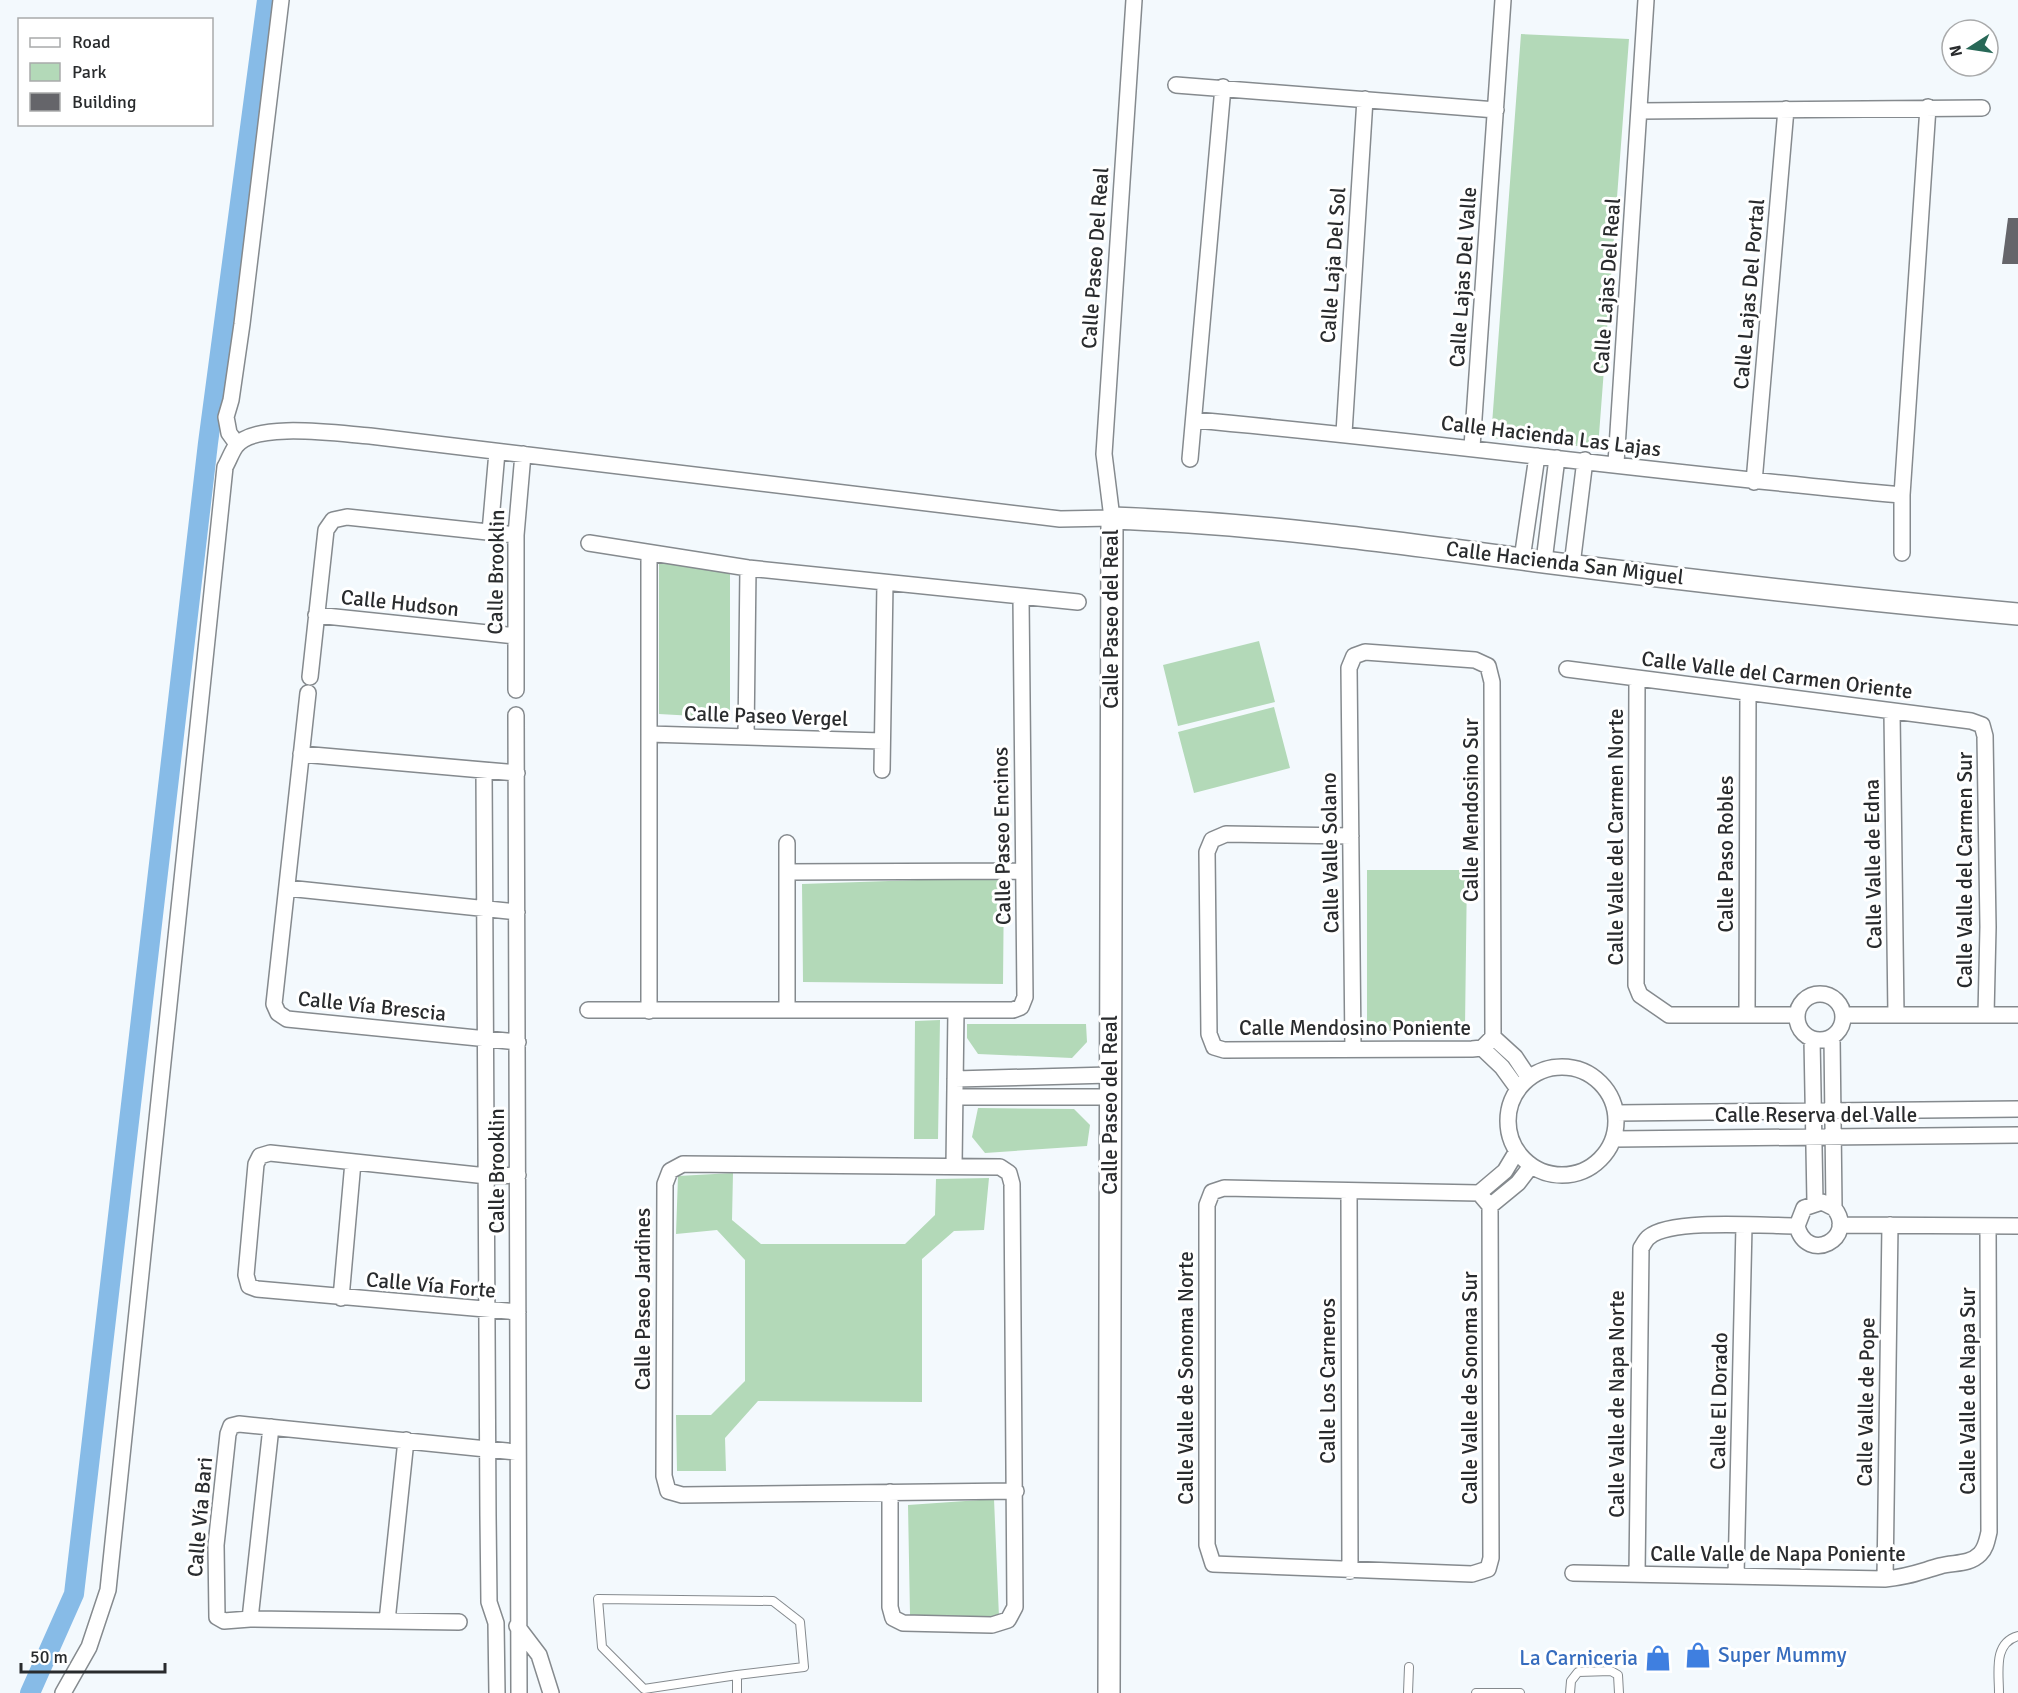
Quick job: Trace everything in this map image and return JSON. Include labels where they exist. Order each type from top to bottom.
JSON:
[{"type":"street","points":[[237,444],[229,433],[226,417],[231,400],[242,324],[281,0]]},
{"type":"street","name":"Calle Paseo Del Real","points":[[1112,518],[1104,454],[1134,0]]},
{"type":"street","name":"Calle Lajas Del Valle","points":[[1472,447],[1503,0]]},
{"type":"street","name":"Calle Lajas Del Real","points":[[1616,463],[1646,0]]},
{"type":"street","points":[[1176,85],[1496,110]]},
{"type":"street","points":[[1190,459],[1223,87]]},
{"type":"street","name":"Calle Laja Del Sol","points":[[1344,433],[1365,99]]},
{"type":"street","points":[[1902,553],[1902,495],[1928,107]]},
{"type":"street","points":[[1640,111],[1982,108]]},
{"type":"street","name":"Calle Lajas Del Portal","points":[[1754,482],[1786,109]]},
{"type":"street","name":"Calle Hacienda Las Lajas","points":[[1194,420],[1344,433],[1616,463],[1754,482],[1902,495]]},
{"type":"street","points":[[63,1693],[89,1647],[108,1590],[225,467],[237,444],[263,431],[370,436],[1060,519],[1112,518]]},
{"type":"street","name":"Calle Brooklin","points":[[490,532],[498,452]]},
{"type":"street","name":"Calle Brooklin","points":[[516,690],[516,535],[523,454]]},
{"type":"street","points":[[1522,559],[1538,456]]},
{"type":"street","points":[[1544,561],[1557,458]]},
{"type":"street","points":[[1572,565],[1585,460]]},
{"type":"street","name":"Calle Hudson","points":[[310,677],[326,530],[333,520],[347,518],[490,532]]},
{"type":"street","name":"Calle Hacienda San Miguel","points":[[1112,518],[1365,537],[1572,565],[1897,603],[2018,614]]},
{"type":"street","name":"Calle Paseo del Real","points":[[1109,1693],[1112,518]]},
{"type":"street","points":[[490,532],[516,535]]},
{"type":"street","points":[[590,543],[748,568],[1021,598],[1078,602]]},
{"type":"street","points":[[649,554],[649,1011]]},
{"type":"street","points":[[746,737],[748,568]]},
{"type":"street","points":[[882,770],[885,583]]},
{"type":"street","name":"Calle Paseo Encinos","points":[[588,1010],[1013,1010],[1021,1007],[1025,997],[1021,598]]},
{"type":"street","name":"Calle Hudson","points":[[316,615],[516,636]]},
{"type":"street","name":"Calle Mendosino Sur","points":[[1354,656],[1365,652],[1464,659],[1475,660],[1488,666],[1492,682],[1487,1043]]},
{"type":"street","name":"Calle Valle Solano","points":[[1353,1049],[1350,668],[1354,656]]},
{"type":"street","name":"Calle Valle del Carmen Oriente","points":[[1567,669],[1892,713],[1971,721],[1982,726]]},
{"type":"street","name":"Calle Valle del Carmen Norte","points":[[1637,678],[1636,985],[1640,995],[1669,1015],[1747,1015]]},
{"type":"street","name":"Calle Vía Brescia","points":[[308,693],[274,1004],[278,1013],[287,1019],[518,1042]]},
{"type":"street","name":"Calle Paso Robles","points":[[1747,1015],[1748,693]]},
{"type":"street","name":"Calle Valle de Edna","points":[[1892,713],[1896,1015]]},
{"type":"street","name":"Calle Brooklin","points":[[516,715],[518,1042],[516,1452],[519,1693]]},
{"type":"street","name":"Calle Valle del Carmen Sur","points":[[1982,726],[1985,736],[1988,915],[1986,1015]]},
{"type":"street","name":"Calle Paseo Vergel","points":[[649,734],[882,741]]},
{"type":"street","points":[[301,754],[517,773]]},
{"type":"street","name":"Calle Brooklin","points":[[484,771],[489,1602],[496,1623],[497,1693]]},
{"type":"street","name":"Calle Mendosino Poniente","points":[[1351,836],[1226,834],[1212,840],[1207,852],[1209,1034],[1214,1047],[1224,1050],[1353,1049],[1487,1043]]},
{"type":"street","points":[[787,843],[787,1010]]},
{"type":"street","points":[[787,872],[1023,871]]},
{"type":"street","points":[[286,888],[517,912]]},
{"type":"street","points":[[1816,993],[1832,996],[1838,1001],[1843,1015],[1840,1029],[1832,1037],[1812,1039],[1801,1031],[1797,1015],[1803,1001],[1816,993]]},
{"type":"street","points":[[954,1166],[956,1010]]},
{"type":"street","points":[[1747,1015],[1797,1015]]},
{"type":"street","points":[[1843,1015],[2018,1015]]},
{"type":"street","points":[[1832,1037],[1834,1208],[1840,1225],[1839,1232],[1829,1243],[1815,1245],[1803,1239],[1797,1226],[1804,1208],[1815,1202],[1834,1208]]},
{"type":"street","points":[[1812,1039],[1815,1202]]},
{"type":"street","points":[[1487,1043],[1515,1057],[1529,1078]]},
{"type":"street","points":[[1487,1043],[1518,1089]]},
{"type":"street","points":[[1561,1066],[1578,1068],[1593,1076],[1605,1088],[1614,1102],[1616,1113],[1614,1139],[1607,1152],[1594,1165],[1578,1173],[1561,1175],[1531,1166],[1517,1151],[1510,1136],[1508,1120],[1510,1104],[1518,1089],[1529,1078],[1544,1069],[1561,1066]]},
{"type":"street","points":[[955,1079],[1110,1075]]},
{"type":"street","points":[[955,1097],[1110,1097]]},
{"type":"street","name":"Calle Reserva del Valle","points":[[1616,1113],[2018,1109]]},
{"type":"street","name":"Calle Reserva del Valle","points":[[1614,1139],[2018,1135]]},
{"type":"street","points":[[1349,1192],[1479,1193],[1505,1171],[1517,1151]]},
{"type":"street","name":"Calle Vía Forte","points":[[518,1175],[487,1176],[270,1153],[260,1156],[256,1164],[246,1275],[249,1286],[257,1289],[518,1312]]},
{"type":"street","name":"Calle Vía Forte","points":[[341,1298],[353,1162]]},
{"type":"street","name":"Calle Paseo Jardines","points":[[890,1492],[890,1607],[893,1618],[903,1623],[992,1625],[1008,1620],[1015,1607],[1016,1491],[1012,1184],[1009,1173],[1000,1167],[682,1164],[670,1171],[665,1184],[664,1476],[668,1491],[682,1495],[890,1492],[1016,1491]]},
{"type":"street","points":[[1479,1193],[1490,1206],[1518,1183],[1531,1166]]},
{"type":"street","name":"Calle Valle de Sonoma Norte","points":[[1349,1192],[1224,1188],[1212,1192],[1208,1205],[1207,1545],[1213,1564],[1350,1571]]},
{"type":"street","name":"Calle Los Carneros","points":[[1349,1192],[1350,1571]]},
{"type":"street","name":"Calle Valle de Sonoma Sur","points":[[1350,1571],[1472,1574],[1488,1569],[1491,1558],[1490,1206]]},
{"type":"street","name":"Calle Valle de Napa Norte","points":[[1637,1574],[1639,1264],[1641,1248],[1649,1236],[1664,1229],[1684,1225],[1744,1226]]},
{"type":"street","points":[[1840,1225],[2018,1226]]},
{"type":"street","name":"Calle Valle de Pope","points":[[1885,1579],[1890,1225]]},
{"type":"street","points":[[1744,1226],[1797,1226]]},
{"type":"street","name":"Calle El Dorado","points":[[1736,1576],[1744,1226]]},
{"type":"street","name":"Calle Valle de Napa Sur","points":[[1980,1554],[1986,1547],[1989,1532],[1988,1226]]},
{"type":"street","name":"Calle Vía Bari","points":[[459,1622],[250,1619],[224,1621],[217,1617],[215,1609],[216,1545],[228,1434],[231,1426],[239,1424],[516,1452]]},
{"type":"street","points":[[250,1619],[271,1427]]},
{"type":"street","points":[[387,1621],[406,1440]]},
{"type":"street","name":"Calle Valle de Napa Poniente","points":[[1573,1574],[1885,1579],[1912,1577],[1941,1566],[1968,1562],[1980,1554]]},
{"type":"street","points":[[496,1623],[518,1627],[539,1655],[551,1693]]},
{"type":"lane","points":[[598,1599],[773,1601],[800,1622],[804,1667],[737,1675],[644,1689],[602,1647],[598,1599]]},
{"type":"lane","points":[[1999,1693],[2000,1650],[2008,1640],[2018,1636]]},
{"type":"lane","points":[[1408,1693],[1409,1667]]},
{"type":"lane","points":[[1570,1693],[1571,1680],[1578,1672],[1611,1671],[1618,1675],[1619,1693]]},
{"type":"lane","points":[[737,1675],[737,1693]]},
{"type":"lane","points":[[1476,1693],[1520,1693]]},
{"type":"green space","points":[[1521,34],[1629,39],[1598,448],[1491,438]]},
{"type":"green space","points":[[659,562],[730,573],[730,718],[659,714]]},
{"type":"green space","points":[[1259,641],[1275,702],[1178,726],[1163,665]]},
{"type":"green space","points":[[1274,707],[1290,768],[1194,793],[1178,732]]},
{"type":"green space","points":[[1367,870],[1467,870],[1465,1027],[1367,1032]]},
{"type":"green space","points":[[1004,877],[1003,984],[803,982],[802,884]]},
{"type":"green space","points":[[940,1020],[938,1139],[914,1139],[915,1021]]},
{"type":"green space","points":[[967,1024],[1086,1024],[1087,1042],[1072,1058],[978,1054],[967,1038]]},
{"type":"green space","points":[[978,1108],[1074,1109],[1090,1125],[1087,1146],[985,1153],[972,1137]]},
{"type":"green space","points":[[733,1173],[732,1220],[761,1244],[905,1244],[935,1215],[936,1179],[989,1178],[984,1230],[954,1231],[922,1259],[922,1402],[758,1401],[725,1438],[726,1471],[677,1471],[676,1415],[711,1415],[745,1381],[745,1260],[717,1230],[676,1234],[678,1176]]},
{"type":"green space","points":[[994,1499],[999,1617],[910,1615],[908,1505]]},
{"type":"building","points":[[2008,218],[2018,218],[2018,264],[2002,264]]},
{"type":"waterway","points":[[30,1693],[74,1594],[208,443],[267,0]]},
{"type":"place","name":"Super Mummy","points":[[1698,1655]]},
{"type":"place","name":"La Carniceria","points":[[1658,1658]]}]
